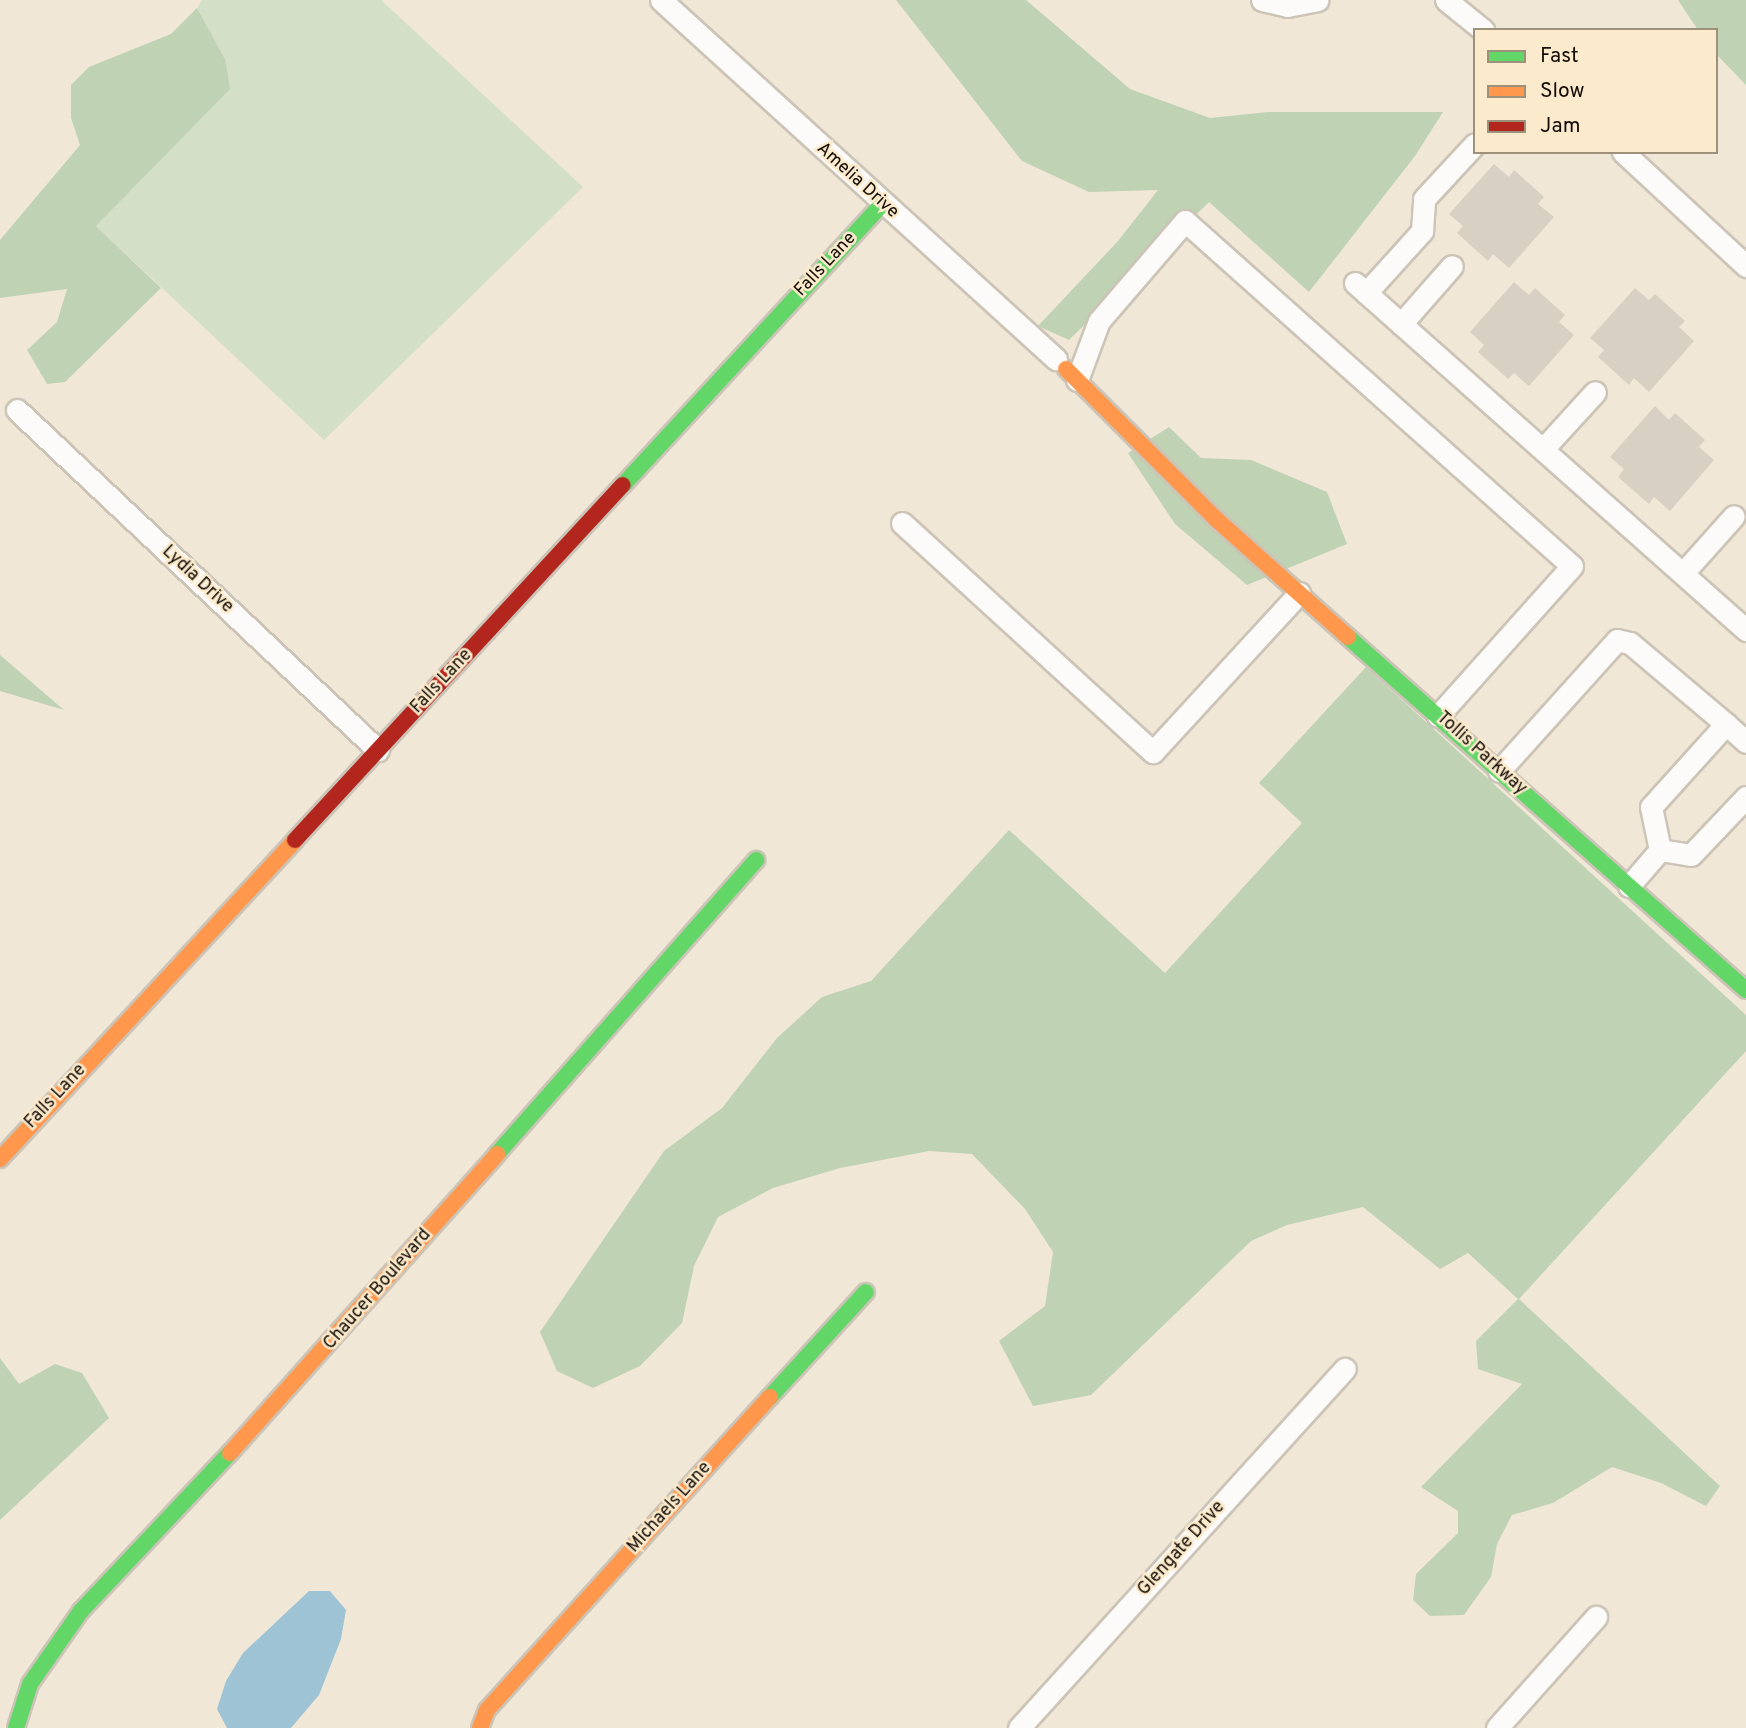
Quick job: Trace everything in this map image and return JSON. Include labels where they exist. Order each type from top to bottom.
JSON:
[{"type":"street","name":"Amelia Drive","points":[[661,0],[1066,369],[1216,519]]},
{"type":"street","points":[[1262,0],[1287,6],[1317,0]]},
{"type":"street","points":[[1446,0],[1481,28]]},
{"type":"street","points":[[1473,146],[1424,200],[1422,231],[1361,288],[1746,630]]},
{"type":"street","points":[[1625,154],[1746,266]]},
{"type":"street","name":"Falls Lane","points":[[0,1159],[882,204]]},
{"type":"street","points":[[1066,369],[1099,321],[1185,221],[1572,566],[1438,716]]},
{"type":"street","points":[[1401,324],[1451,267]]},
{"type":"street","points":[[1543,449],[1595,392]]},
{"type":"street","name":"Lydia Drive","points":[[17,410],[378,750]]},
{"type":"street","points":[[1683,573],[1734,516]]},
{"type":"street","name":"Tollis Parkway","points":[[1216,519],[1746,990]]},
{"type":"street","points":[[902,523],[1153,752],[1299,593]]},
{"type":"street","points":[[1499,771],[1618,640],[1630,643],[1746,743]]},
{"type":"street","points":[[1660,850],[1651,807],[1726,724]]},
{"type":"street","points":[[1660,850],[1691,855],[1746,797]]},
{"type":"street","points":[[1629,886],[1660,850]]},
{"type":"street","name":"Chaucer Boulevard","points":[[16,1728],[30,1685],[81,1611],[300,1378],[756,860]]},
{"type":"street","name":"Michaels Lane","points":[[480,1728],[487,1710],[866,1292]]},
{"type":"street","name":"Glengate Drive","points":[[1019,1728],[1345,1369]]},
{"type":"street","points":[[1497,1728],[1596,1617]]},
{"type":"green space","points":[[202,0],[381,0],[583,187],[324,440],[96,226],[169,151],[225,59],[197,8]]},
{"type":"green space","points":[[896,0],[1026,0],[1130,89],[1210,118],[1268,112],[1443,112],[1415,156],[1309,292],[1209,202],[1069,340],[1038,326],[1118,241],[1158,190],[1089,192],[1022,161]]},
{"type":"green space","points":[[1678,0],[1746,0],[1746,85],[1718,56],[1718,28],[1697,28]]},
{"type":"green space","points":[[197,8],[225,59],[230,89],[96,226],[161,288],[65,382],[47,384],[27,350],[57,322],[67,289],[0,298],[0,240],[80,145],[71,118],[71,85],[89,67],[171,34]]},
{"type":"green space","points":[[1169,427],[1201,458],[1251,460],[1327,492],[1347,544],[1247,585],[1175,524],[1128,453]]},
{"type":"green space","points":[[0,655],[64,710],[0,691]]},
{"type":"green space","points":[[1366,667],[1746,1015],[1746,1051],[1519,1299],[1720,1486],[1706,1506],[1661,1483],[1612,1467],[1553,1503],[1512,1515],[1497,1544],[1491,1577],[1464,1615],[1430,1616],[1413,1600],[1416,1574],[1458,1533],[1458,1511],[1421,1487],[1522,1384],[1478,1369],[1476,1341],[1518,1299],[1468,1253],[1440,1269],[1363,1207],[1287,1225],[1251,1241],[1091,1395],[1033,1406],[999,1341],[1045,1306],[1053,1252],[1025,1209],[972,1154],[929,1151],[840,1168],[773,1188],[718,1217],[694,1266],[682,1323],[640,1366],[593,1388],[557,1371],[540,1332],[664,1151],[722,1108],[777,1038],[822,997],[871,981],[1009,830],[1165,973],[1302,823],[1259,783]]},
{"type":"green space","points":[[0,1358],[19,1384],[55,1364],[82,1373],[109,1418],[0,1520]]},
{"type":"water","points":[[309,1591],[330,1591],[346,1610],[341,1639],[319,1695],[291,1728],[227,1728],[217,1709],[226,1681],[243,1653]]},
{"type":"building","points":[[1494,164],[1509,177],[1514,170],[1544,197],[1538,204],[1554,217],[1509,268],[1493,254],[1488,261],[1457,233],[1463,226],[1449,214]]},
{"type":"building","points":[[1514,282],[1529,295],[1535,288],[1565,315],[1559,322],[1574,335],[1529,386],[1514,373],[1508,379],[1478,352],[1484,345],[1470,332]]},
{"type":"building","points":[[1635,288],[1649,300],[1655,294],[1685,321],[1679,327],[1694,341],[1649,392],[1634,378],[1629,385],[1598,357],[1604,350],[1590,338]]},
{"type":"building","points":[[1655,406],[1669,420],[1675,413],[1705,440],[1699,447],[1714,460],[1670,511],[1654,497],[1649,504],[1618,477],[1624,469],[1610,457]]},
{"type":"traffic: fast","points":[[623,485],[882,204]]},
{"type":"traffic: fast","points":[[1348,637],[1746,990]]},
{"type":"traffic: fast","points":[[497,1154],[756,860]]},
{"type":"traffic: fast","points":[[770,1397],[866,1292]]},
{"type":"traffic: fast","points":[[16,1728],[30,1684],[81,1611],[230,1453]]},
{"type":"traffic: slow","points":[[1066,369],[1216,519],[1348,637]]},
{"type":"traffic: slow","points":[[0,1159],[295,840]]},
{"type":"traffic: slow","points":[[230,1453],[497,1154]]},
{"type":"traffic: slow","points":[[480,1728],[487,1710],[770,1397]]},
{"type":"traffic: jam","points":[[295,840],[623,485]]}]
